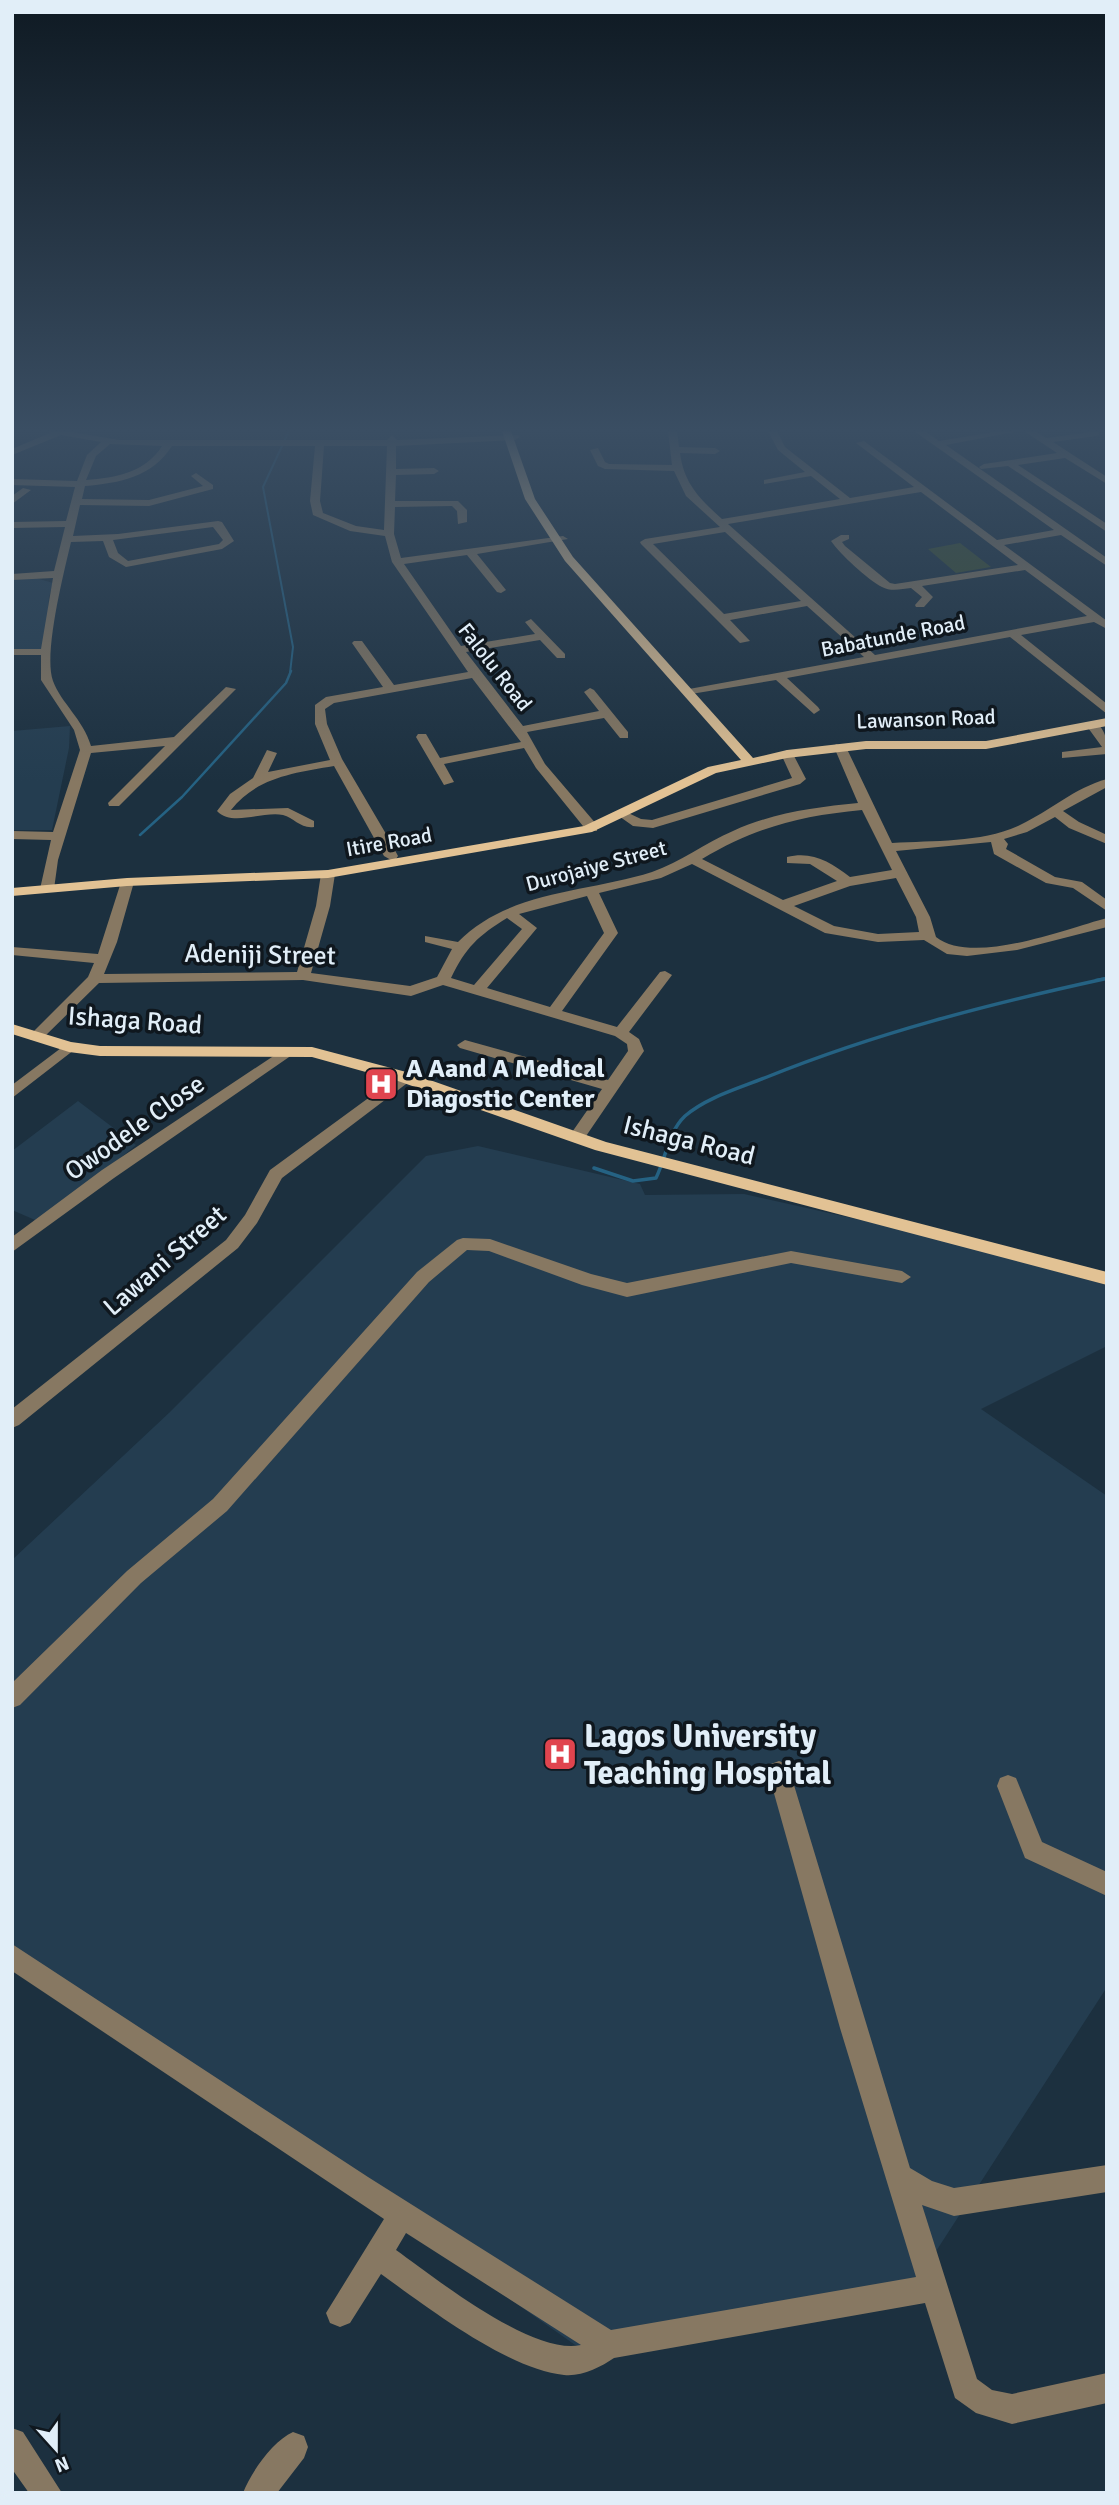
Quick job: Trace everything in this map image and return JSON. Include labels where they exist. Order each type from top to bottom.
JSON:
[{"type":"main road","points":[[564,548],[588,583],[753,759]]},
{"type":"main road","name":"Lawanson Road","points":[[753,759],[840,747],[968,746],[1037,733],[1107,715]]},
{"type":"main road","name":"Lawanson Road","points":[[753,759],[837,741],[976,740],[1107,722]]},
{"type":"main road","name":"Itire Road","points":[[12,890],[127,882],[328,874],[589,825],[622,814],[702,774],[753,759]]},
{"type":"main road","name":"Itire Road","points":[[48,887],[178,873],[312,868],[589,825],[689,773],[753,759]]},
{"type":"main road","name":"Ishaga Road","points":[[12,1021],[69,1047],[145,1053],[312,1052],[404,1077],[629,1149],[1107,1272]]},
{"type":"main road","name":"Ishaga Road","points":[[12,1029],[84,1044],[314,1048],[347,1055],[579,1134]]},
{"type":"main road","name":"Ishaga Road","points":[[688,1164],[1107,1279]]},
{"type":"street","points":[[48,887],[59,836],[86,750],[80,730],[47,680],[45,652],[65,548]]},
{"type":"street","points":[[110,548],[113,555],[126,564],[212,548]]},
{"type":"street","name":"Falolu Road","points":[[393,548],[397,562],[458,650],[589,825]]},
{"type":"street","points":[[397,562],[506,548]]},
{"type":"street","points":[[651,548],[744,641]]},
{"type":"street","points":[[748,548],[872,659]]},
{"type":"street","points":[[841,548],[887,585],[915,586],[1024,566]]},
{"type":"street","points":[[1001,548],[1107,626]]},
{"type":"street","points":[[1085,548],[1107,563]]},
{"type":"street","points":[[471,553],[501,590]]},
{"type":"street","points":[[12,577],[58,574]]},
{"type":"street","points":[[915,586],[928,597],[920,605]]},
{"type":"street","points":[[722,618],[808,603]]},
{"type":"street","name":"Babatunde Road","points":[[693,692],[1096,618]]},
{"type":"street","points":[[531,622],[561,656]]},
{"type":"street","points":[[1012,633],[1107,710]]},
{"type":"street","points":[[458,650],[542,636]]},
{"type":"street","points":[[358,643],[390,688]]},
{"type":"street","points":[[12,652],[45,652]]},
{"type":"street","points":[[391,856],[379,828],[338,762],[319,724],[320,706],[330,700],[475,674]]},
{"type":"street","points":[[779,677],[814,710]]},
{"type":"street","points":[[114,803],[230,689]]},
{"type":"street","points":[[590,692],[604,714],[624,735]]},
{"type":"street","points":[[520,730],[604,714]]},
{"type":"street","points":[[1066,755],[1107,748],[1092,725]]},
{"type":"street","points":[[422,737],[448,782]]},
{"type":"street","points":[[86,750],[175,741]]},
{"type":"street","points":[[438,762],[527,744]]},
{"type":"street","points":[[840,747],[866,806],[923,918],[929,936],[937,945],[952,951],[997,950],[1107,922]]},
{"type":"street","points":[[259,777],[271,753]]},
{"type":"street","points":[[622,814],[638,823],[653,824],[796,781],[800,779],[799,774],[787,754]]},
{"type":"street","points":[[309,824],[288,812],[224,813],[229,802],[243,787],[259,777],[338,762]]},
{"type":"street","points":[[888,847],[993,837],[1018,831],[1041,821],[1084,790],[1107,783]]},
{"type":"street","name":"Durojaiye Street","points":[[458,946],[509,913],[547,900],[592,892],[656,875],[737,834],[783,817],[866,806]]},
{"type":"street","points":[[1054,810],[1074,825],[1107,840]]},
{"type":"street","points":[[12,835],[59,836]]},
{"type":"street","points":[[993,837],[1001,844],[999,851],[1007,858],[1051,880],[1077,885],[1107,907]]},
{"type":"street","points":[[792,860],[810,857],[818,860],[847,882]]},
{"type":"street","points":[[692,859],[830,930],[878,938],[929,936]]},
{"type":"street","points":[[783,905],[847,882],[901,873]]},
{"type":"street","points":[[303,976],[323,906],[328,874]]},
{"type":"street","points":[[41,1034],[95,979],[110,942],[127,882]]},
{"type":"street","points":[[554,1012],[611,933],[592,892]]},
{"type":"street","points":[[477,991],[530,928],[509,913]]},
{"type":"street","points":[[430,939],[458,946],[443,980],[620,1033],[634,1042],[636,1051],[579,1134]]},
{"type":"street","points":[[12,951],[101,959]]},
{"type":"street","points":[[620,1033],[665,975]]},
{"type":"street","name":"Adeniji Street","points":[[95,979],[303,976],[397,989],[424,989],[443,980]]},
{"type":"street","points":[[466,1045],[613,1087]]},
{"type":"street","points":[[12,1093],[69,1047]]},
{"type":"street","name":"Owodele Close","points":[[12,1246],[108,1174],[287,1052]]},
{"type":"street","name":"Lawani Street","points":[[12,1420],[232,1244],[251,1219],[276,1174],[404,1077]]},
{"type":"street","points":[[12,1698],[134,1577],[220,1504],[423,1277],[463,1244],[490,1245],[627,1290],[669,1284],[779,1257],[818,1261],[902,1277]]},
{"type":"street","points":[[779,1772],[932,2288],[965,2388],[986,2403],[1012,2409],[1107,2388]]},
{"type":"street","points":[[1008,1786],[1033,1850],[1107,1884]]},
{"type":"street","points":[[12,1956],[286,2142],[608,2345]]},
{"type":"street","points":[[900,2176],[926,2193],[954,2202],[1107,2178]]},
{"type":"street","points":[[340,2313],[402,2215]]},
{"type":"street","points":[[376,2253],[413,2280],[523,2347],[565,2361],[598,2354],[608,2345],[932,2288]]},
{"type":"street","points":[[12,2443],[47,2493]]},
{"type":"street","points":[[258,2493],[293,2447]]},
{"type":"shaded area","points":[[12,576],[29,576],[53,583],[49,597],[45,655],[12,655]]},
{"type":"shaded area","points":[[70,726],[69,748],[52,830],[12,830],[12,731]]},
{"type":"shaded area","points":[[78,1101],[136,1145],[42,1223],[12,1210],[12,1151]]},
{"type":"shaded area","name":"Lagos University Teaching Hospital","points":[[478,1146],[640,1184],[645,1195],[744,1194],[905,1230],[1107,1285],[1107,1346],[981,1409],[1107,1496],[1107,1987],[909,2293],[578,2347],[12,1948],[12,1560],[170,1412],[426,1156]]},
{"type":"green space","points":[[966,548],[991,567],[956,573],[928,549]]},
{"type":"waterway","points":[[274,548],[293,647],[290,673]]},
{"type":"waterway","points":[[140,835],[182,797],[286,683],[291,671]]},
{"type":"waterway","points":[[1096,980],[1107,978]]},
{"type":"waterway","points":[[594,1168],[633,1181],[656,1178],[679,1122],[713,1098],[808,1061],[891,1033],[976,1009],[1104,979]]},
{"type":"place","name":"A Aand A Medical Diagostic Center","points":[[381,1084]]},
{"type":"place","name":"Lagos University Teaching Hospital","points":[[560,1754]]}]
